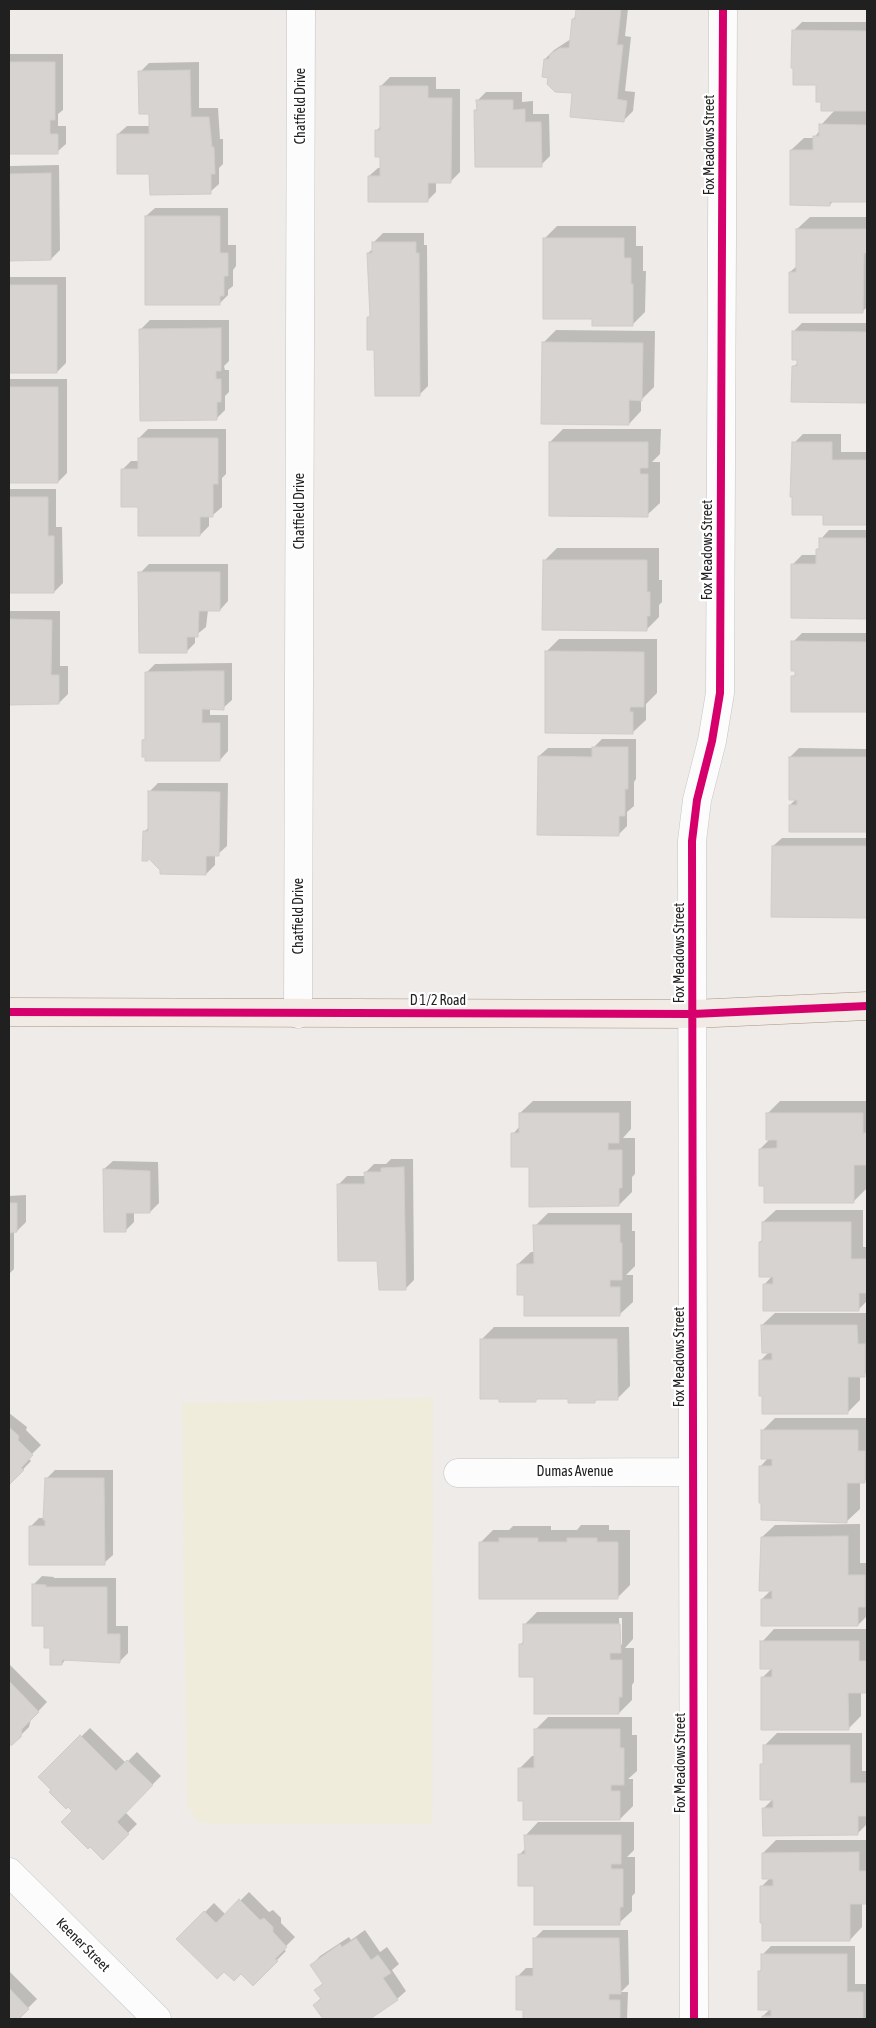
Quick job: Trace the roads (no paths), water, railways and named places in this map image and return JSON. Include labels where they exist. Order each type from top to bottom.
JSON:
[{"type":"main road","name":"D 1/2 Road","points":[[9,1012],[692,1014],[867,1006]]},
{"type":"street","name":"Chatfield Drive","points":[[298,1014],[301,9]]},
{"type":"street","name":"Fox Meadows Street","points":[[694,2019],[692,841],[697,800],[712,741],[720,693],[723,9]]},
{"type":"street","name":"Dumas Avenue","points":[[458,1473],[692,1472]]},
{"type":"street","name":"Keener Street","points":[[9,1872],[157,2019]]}]
